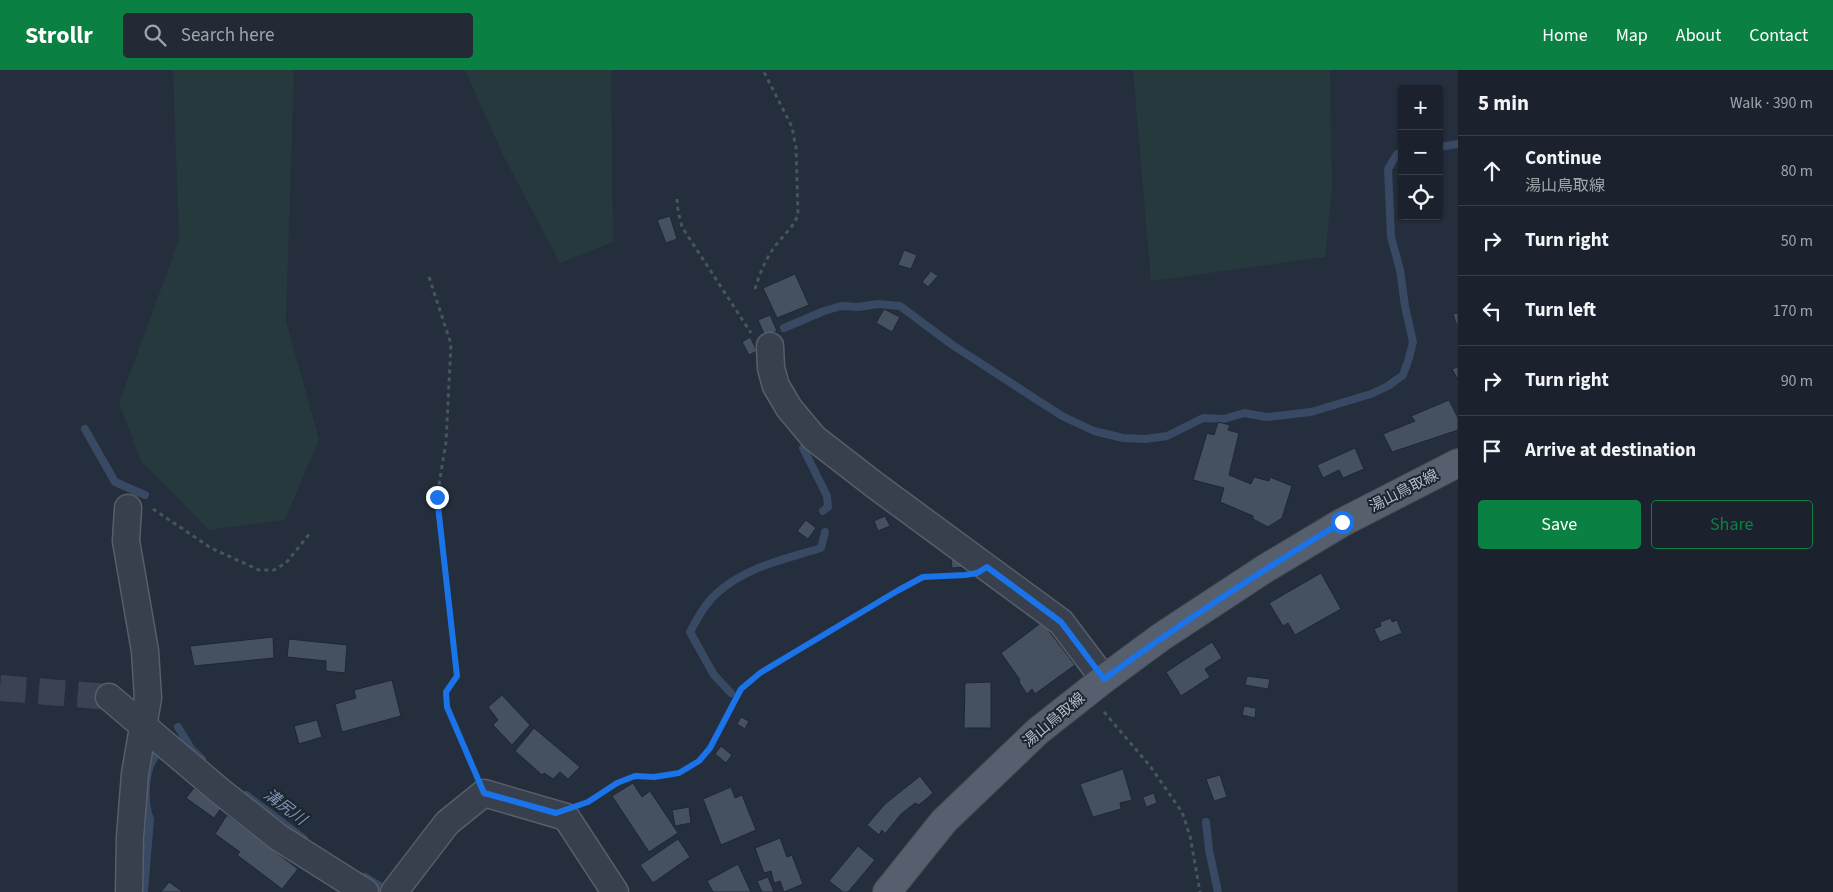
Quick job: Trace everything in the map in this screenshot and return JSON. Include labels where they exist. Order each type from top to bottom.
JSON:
[{"type":"main road","name":"湯山鳥取線","points":[[887,892],[944,820],[1038,731],[1095,686],[1161,637],[1266,568],[1342,522],[1458,464]]},
{"type":"street","points":[[770,348],[776,386],[789,408],[814,438],[1061,622],[1095,686]]},
{"type":"street","points":[[128,508],[126,541],[145,652],[148,698],[135,774],[130,837],[129,892]]},
{"type":"street","points":[[109,697],[220,791],[278,837],[366,892]]},
{"type":"street","points":[[394,892],[447,823],[484,793],[566,817],[615,892]]},
{"type":"path","points":[[755,289],[760,274],[773,249],[796,222],[798,214],[796,148],[792,127],[763,70]]},
{"type":"path","points":[[677,199],[682,227],[756,341],[770,348]]},
{"type":"path","points":[[429,277],[451,344],[446,442],[437,497],[457,676],[446,692],[447,707],[484,793]]},
{"type":"path","points":[[128,508],[141,504],[160,512],[211,548],[259,570],[274,570],[286,563],[312,532]]},
{"type":"path","points":[[556,813],[588,802],[617,783],[635,776],[654,777],[679,773],[699,761],[710,748],[741,689],[760,673],[923,577],[965,575],[977,573],[987,567]]},
{"type":"path","points":[[1095,686],[1182,812],[1190,836],[1200,892]]},
{"type":"green space","points":[[173,70],[294,70],[286,321],[319,439],[285,520],[209,530],[141,461],[119,403],[179,240]]},
{"type":"green space","points":[[465,70],[611,70],[613,242],[560,263],[502,153]]},
{"type":"green space","points":[[1133,70],[1330,70],[1332,186],[1325,257],[1151,281]]},
{"type":"building","points":[[670,216],[677,239],[666,243],[657,220]]},
{"type":"building","points":[[904,250],[917,255],[911,269],[898,265]]},
{"type":"building","points":[[931,271],[938,276],[928,287],[922,282]]},
{"type":"building","points":[[795,274],[809,305],[777,318],[763,288]]},
{"type":"building","points":[[884,309],[900,317],[892,332],[876,323]]},
{"type":"building","points":[[1458,313],[1458,326],[1457,326],[1453,314]]},
{"type":"building","points":[[770,315],[777,331],[765,336],[758,320]]},
{"type":"building","points":[[750,337],[757,351],[749,355],[742,342]]},
{"type":"building","points":[[1458,367],[1458,380],[1452,369]]},
{"type":"building","points":[[1449,400],[1458,418],[1458,430],[1392,452],[1383,434],[1415,421],[1411,416]]},
{"type":"building","points":[[1218,422],[1230,425],[1228,430],[1239,433],[1229,475],[1251,484],[1254,477],[1269,481],[1270,477],[1292,486],[1282,518],[1268,527],[1253,519],[1253,516],[1220,502],[1224,488],[1193,480],[1207,433],[1214,435]]},
{"type":"building","points":[[1355,448],[1364,469],[1343,478],[1339,470],[1323,478],[1317,465]]},
{"type":"building","points":[[885,516],[890,526],[878,531],[874,521]]},
{"type":"building","points":[[806,520],[816,528],[808,539],[797,531]]},
{"type":"building","points":[[968,558],[969,567],[952,568],[951,559]]},
{"type":"building","points":[[1321,573],[1341,609],[1295,635],[1288,623],[1283,626],[1269,603]]},
{"type":"building","points":[[1391,618],[1392,622],[1397,620],[1402,633],[1380,642],[1374,629],[1381,626],[1380,622]]},
{"type":"building","points":[[1042,622],[1075,665],[1035,694],[1032,689],[1027,694],[1019,682],[1020,680],[1001,653]]},
{"type":"building","points":[[273,637],[274,658],[194,666],[190,646]]},
{"type":"building","points":[[289,639],[347,645],[345,673],[326,671],[326,661],[287,657]]},
{"type":"building","points":[[1212,642],[1222,658],[1205,669],[1210,677],[1181,696],[1166,672]]},
{"type":"building","points":[[1247,676],[1270,679],[1268,689],[1245,685]]},
{"type":"building","points":[[392,680],[401,716],[342,732],[335,704],[356,698],[354,690]]},
{"type":"building","points":[[991,682],[991,728],[964,728],[965,683]]},
{"type":"building","points":[[502,695],[530,725],[512,745],[493,725],[498,720],[488,707]]},
{"type":"building","points":[[1244,706],[1256,708],[1255,718],[1242,715]]},
{"type":"building","points":[[741,717],[749,721],[745,729],[737,724]]},
{"type":"building","points":[[317,720],[322,737],[299,744],[294,726]]},
{"type":"building","points":[[534,728],[580,767],[568,779],[560,772],[553,779],[544,773],[542,775],[515,751]]},
{"type":"building","points":[[721,746],[732,755],[726,763],[715,754]]},
{"type":"building","points":[[1123,769],[1132,800],[1120,803],[1121,809],[1093,817],[1080,784]]},
{"type":"building","points":[[1220,775],[1227,797],[1214,801],[1206,779]]},
{"type":"building","points":[[920,776],[933,793],[919,805],[915,803],[901,814],[885,834],[882,830],[879,835],[867,825],[885,804]]},
{"type":"building","points":[[633,783],[642,797],[650,791],[678,833],[649,852],[612,796]]},
{"type":"building","points":[[731,787],[735,798],[742,795],[756,830],[721,845],[703,799]]},
{"type":"building","points":[[194,788],[221,808],[214,818],[186,798]]},
{"type":"building","points":[[1154,793],[1157,803],[1146,807],[1143,797]]},
{"type":"building","points":[[689,807],[691,823],[675,826],[672,810]]},
{"type":"building","points":[[227,815],[298,869],[282,889],[237,855],[240,852],[215,834]]},
{"type":"building","points":[[780,838],[787,857],[792,855],[803,884],[784,892],[780,881],[774,883],[771,871],[764,873],[755,848]]},
{"type":"building","points":[[678,839],[690,857],[653,883],[640,865]]},
{"type":"building","points":[[858,846],[875,860],[848,892],[843,892],[829,881]]},
{"type":"building","points":[[738,864],[751,892],[713,892],[707,881]]},
{"type":"building","points":[[768,877],[774,892],[762,892],[757,881]]},
{"type":"building","points":[[169,882],[183,892],[161,892]]},
{"type":"waterway","points":[[1443,146],[1458,144]]},
{"type":"waterway","points":[[784,328],[841,306],[858,307],[878,304],[900,306],[951,344],[1062,416],[1094,431],[1123,438],[1145,439],[1167,436],[1203,418],[1224,419],[1244,413],[1267,417],[1311,412],[1371,394],[1388,386],[1403,375],[1409,358],[1413,342],[1400,270],[1391,237],[1388,169],[1398,154]]},
{"type":"waterway","points":[[85,429],[115,482],[145,495]]},
{"type":"waterway","points":[[803,448],[827,496],[828,507],[823,511]]},
{"type":"waterway","points":[[731,693],[714,675],[690,632],[698,617],[716,594],[752,570],[821,548],[825,532]]},
{"type":"waterway","name":"溝尻川","points":[[178,727],[192,750],[202,759]]},
{"type":"waterway","points":[[144,892],[150,819],[146,803],[146,784],[153,759],[158,753]]},
{"type":"waterway","name":"溝尻川","points":[[246,795],[304,839]]},
{"type":"waterway","points":[[1206,822],[1209,850],[1218,892]]},
{"type":"waterway","name":"溝尻川","points":[[365,877],[389,892]]},
{"type":"tunnel","points":[[0,688],[109,697]]},
{"type":"route","points":[[437,497],[457,676],[446,692],[447,707],[484,793],[556,813],[588,802],[617,783],[635,776],[654,777],[679,773],[699,761],[719,734],[730,707],[741,689],[760,673],[923,577],[965,575],[977,573],[987,567],[1061,622],[1104,679],[1161,637],[1266,568],[1342,522]]}]
